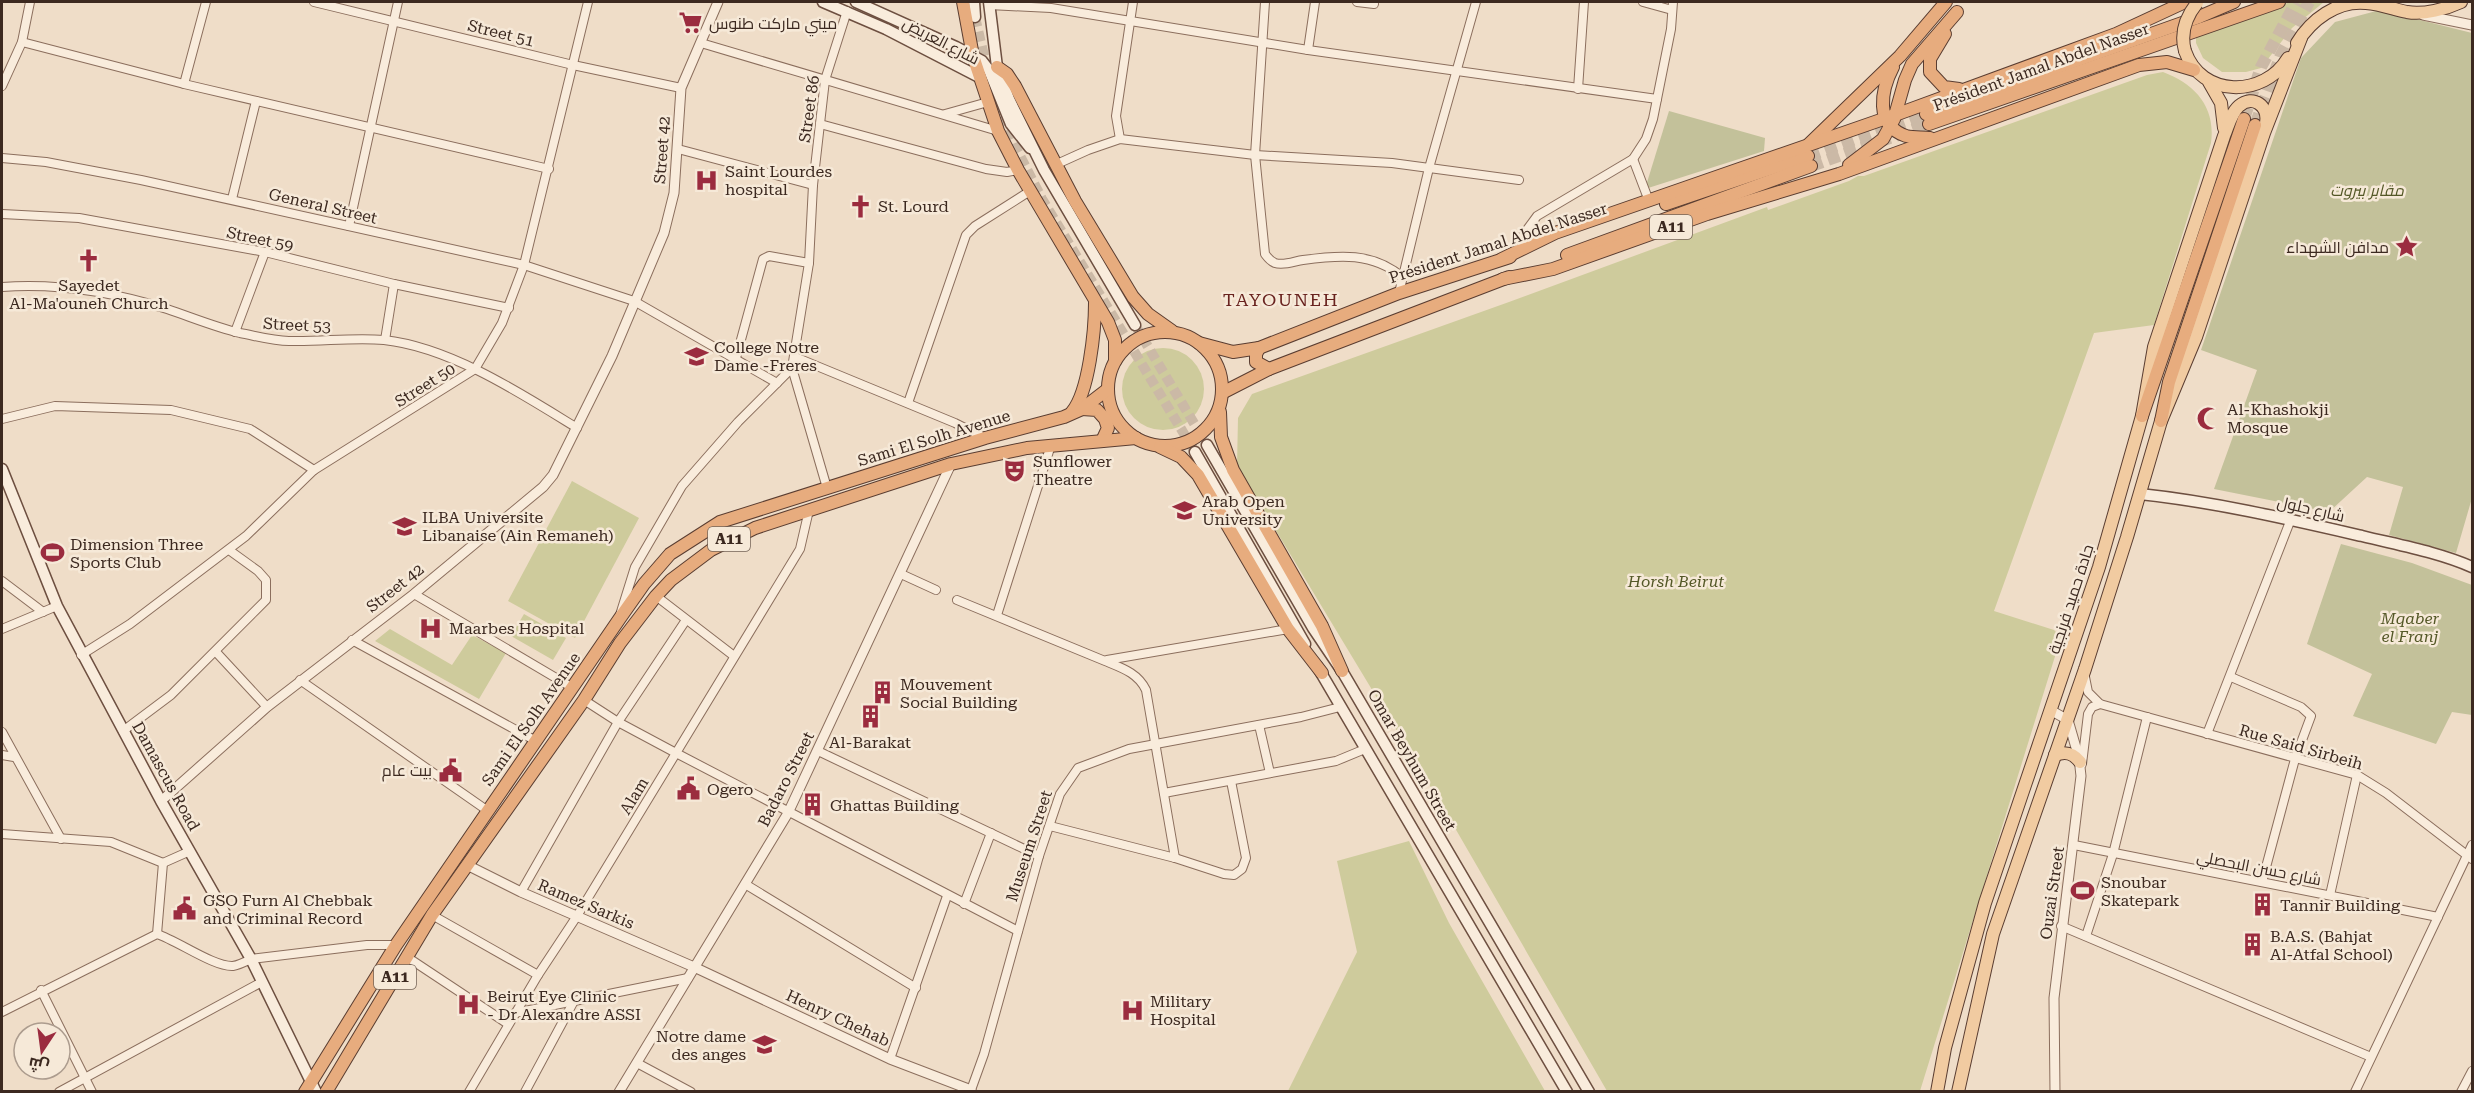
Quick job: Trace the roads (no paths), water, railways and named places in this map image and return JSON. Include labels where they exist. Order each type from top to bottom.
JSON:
[{"type":"highway","points":[[963,2],[973,56],[998,131],[1030,191],[1113,332],[1116,348],[1115,361]]},
{"type":"highway","name":"A11","points":[[1502,259],[1555,233],[1649,201],[1808,156],[1900,56],[1944,2]]},
{"type":"highway","points":[[1808,156],[1971,87],[2116,34],[2194,2]]},
{"type":"highway","points":[[2234,2],[1928,119],[2279,2]]},
{"type":"highway","points":[[1960,7],[1929,66],[1932,76],[1944,87],[1951,89],[1971,87]]},
{"type":"highway","name":"A11","points":[[1503,279],[1553,269],[1707,214],[1839,174],[1883,139],[1912,64],[1960,7]]},
{"type":"highway","points":[[1900,56],[1885,88],[1882,107],[1905,135],[1940,136]]},
{"type":"highway","points":[[1839,174],[2139,65],[2167,62],[2194,70]]},
{"type":"highway","points":[[997,67],[1011,78],[1058,164],[1075,201],[1133,297],[1148,314],[1176,333]]},
{"type":"highway","points":[[2161,421],[2169,382],[2254,126]]},
{"type":"highway","name":"جادة حميد فرنجية","points":[[2142,416],[2254,126]]},
{"type":"highway","name":"Président Jamal Abdel Nasser","points":[[1199,343],[1233,352],[1259,348],[1399,293],[1808,156]]},
{"type":"highway","name":"Président Jamal Abdel Nasser","points":[[1221,398],[1269,369],[1503,279],[1808,156]]},
{"type":"highway","points":[[1064,417],[1076,406],[1083,393],[1094,328],[1095,303]]},
{"type":"highway","name":"A11","points":[[1155,333],[1176,333],[1199,343],[1211,355],[1222,382],[1221,398],[1213,421],[1194,438],[1170,446],[1150,444],[1136,438],[1114,415],[1108,389],[1115,361],[1130,344],[1155,333]]},
{"type":"highway","points":[[1259,348],[1256,362],[1269,369]]},
{"type":"highway","name":"Sami El Solh Avenue","points":[[310,1089],[396,945],[620,618],[644,584],[670,554],[720,522],[985,438],[1064,417],[1082,409],[1108,389]]},
{"type":"highway","points":[[1221,398],[1219,422],[1221,437],[1233,470],[1322,626],[1342,671]]},
{"type":"highway","points":[[1082,409],[1097,410],[1105,419],[1108,428],[1101,441]]},
{"type":"highway","name":"Sami El Solh Avenue","points":[[326,1092],[432,915],[584,700],[620,643],[671,580],[731,538],[809,510],[951,465],[1010,451],[1051,445],[1136,438]]},
{"type":"highway","points":[[1150,444],[1181,458],[1198,475],[1288,629],[1322,674]]},
{"type":"main road","name":"شارع العريض","points":[[823,2],[846,11],[981,78]]},
{"type":"main road","name":"شارع العريض","points":[[856,2],[973,56]]},
{"type":"main road","points":[[974,2],[975,17]]},
{"type":"main road","points":[[2194,2],[2183,30],[2185,51],[2194,70],[2209,82],[2222,103],[2224,136]]},
{"type":"main road","points":[[2209,82],[2232,87],[2261,82],[2279,70],[2311,24],[2322,16],[2350,3],[2371,3],[2409,12],[2441,9],[2461,2]]},
{"type":"main road","points":[[989,3],[997,67],[1010,99],[1037,155],[1135,324]]},
{"type":"main road","points":[[2254,126],[2301,38]]},
{"type":"main road","points":[[973,56],[987,66],[1011,124],[1021,139],[1037,155]]},
{"type":"main road","points":[[2142,416],[2154,347],[2224,136],[2239,105],[2251,101],[2260,103],[2267,113],[2254,126]]},
{"type":"main road","name":"جادة حميد فرنجية","points":[[1937,1092],[1945,1048],[1985,903],[2099,567],[2142,416]]},
{"type":"main road","points":[[1958,1092],[1993,934],[2085,669],[2161,421]]},
{"type":"main road","name":"Omar Beyhum Street","points":[[1207,445],[1589,1092]]},
{"type":"main road","name":"Omar Beyhum Street","points":[[1195,452],[1340,707],[1567,1092]]},
{"type":"main road","name":"Damascus Road","points":[[2,469],[57,606],[81,655],[251,959],[310,1089]]},
{"type":"main road","name":"شارع جلول","points":[[2140,494],[2204,502],[2291,519],[2431,553],[2472,567]]},
{"type":"main road","points":[[2055,755],[2068,753],[2074,755],[2080,762]]},
{"type":"street","points":[[2,86],[22,42],[30,2]]},
{"type":"street","points":[[184,84],[206,2]]},
{"type":"street","name":"Street 51","points":[[314,2],[573,65],[681,88]]},
{"type":"street","points":[[349,226],[398,2]]},
{"type":"street","name":"Street 50","points":[[81,655],[130,624],[229,550],[314,470],[475,369],[509,308],[524,265],[588,2]]},
{"type":"street","name":"Street 42","points":[[161,801],[267,707],[414,594],[543,486],[553,475],[612,356],[670,213],[678,149],[681,88],[718,2]]},
{"type":"street","points":[[1120,139],[1116,116],[1128,20],[1133,2]]},
{"type":"street","points":[[1265,2],[1255,155],[1265,254],[1271,261],[1281,264],[1335,256],[1377,260],[1389,265],[1402,277]]},
{"type":"street","points":[[1308,50],[1316,2]]},
{"type":"street","points":[[1357,2],[1374,4]]},
{"type":"street","points":[[1399,293],[1429,168],[1476,2]]},
{"type":"street","points":[[1578,89],[1584,2]]},
{"type":"street","points":[[1522,248],[1523,235],[1537,216],[1633,159],[1650,129],[1672,6],[1643,2]]},
{"type":"street","points":[[989,3],[1051,8],[1308,50],[1657,99]]},
{"type":"street","name":"Street 86","points":[[792,368],[809,263],[813,185],[825,80],[846,11]]},
{"type":"street","points":[[2409,12],[2472,25]]},
{"type":"street","points":[[22,42],[184,84],[549,169]]},
{"type":"street","points":[[700,43],[998,131]]},
{"type":"street","points":[[232,199],[256,101]]},
{"type":"street","points":[[944,115],[988,102]]},
{"type":"street","points":[[820,124],[974,166],[1000,172],[1018,170]]},
{"type":"street","points":[[1058,164],[1120,139],[1255,155],[1392,163],[1519,180]]},
{"type":"street","points":[[678,149],[813,185]]},
{"type":"street","name":"General Street","points":[[2,158],[46,162],[232,199],[524,265],[634,301]]},
{"type":"street","points":[[1633,159],[1649,201]]},
{"type":"street","points":[[908,404],[966,235],[975,225],[1030,191]]},
{"type":"street","name":"Street 59","points":[[2,214],[79,218],[265,252],[394,284],[509,308]]},
{"type":"street","points":[[235,332],[265,252]]},
{"type":"street","points":[[736,358],[763,259],[769,256],[809,263]]},
{"type":"street","points":[[385,340],[394,284]]},
{"type":"street","name":"Street 53","points":[[2,286],[38,285],[102,292],[164,308],[235,332],[287,341],[385,340],[424,350],[475,369],[577,428]]},
{"type":"street","points":[[634,301],[777,383]]},
{"type":"street","points":[[795,357],[985,438]]},
{"type":"street","points":[[620,618],[635,567],[682,486],[738,422],[792,368],[827,488]]},
{"type":"street","points":[[2,419],[55,406],[171,410],[250,429],[314,470]]},
{"type":"street","points":[[998,615],[1051,445]]},
{"type":"street","name":"Badaro Street","points":[[619,1092],[788,813],[951,465]]},
{"type":"street","name":"Alam","points":[[469,1092],[508,1024],[577,916],[800,549],[809,510]]},
{"type":"street","points":[[2207,734],[2291,519]]},
{"type":"street","points":[[123,731],[171,695],[262,606],[267,595],[266,580],[258,571],[229,550]]},
{"type":"street","points":[[901,574],[936,590]]},
{"type":"street","points":[[2,581],[43,612]]},
{"type":"street","points":[[414,594],[573,688]]},
{"type":"street","points":[[656,596],[734,656]]},
{"type":"street","points":[[957,600],[1106,661],[1130,672],[1142,681],[1146,690],[1175,858]]},
{"type":"street","points":[[2,629],[57,606]]},
{"type":"street","points":[[521,892],[618,722],[686,620]]},
{"type":"street","points":[[1106,661],[1288,629]]},
{"type":"street","points":[[352,640],[536,741]]},
{"type":"street","points":[[216,652],[267,707]]},
{"type":"street","points":[[2081,776],[2088,714],[2092,707],[2100,704],[2091,696],[2086,687],[2085,669]]},
{"type":"street","points":[[2231,677],[2310,713],[2309,724],[2295,759],[2262,882]]},
{"type":"street","points":[[300,680],[488,811]]},
{"type":"street","points":[[584,700],[618,722],[788,813],[1018,931]]},
{"type":"street","name":"Rue Said Sirbeih","points":[[2100,704],[2357,775],[2386,793],[2470,857]]},
{"type":"street","name":"Museum Street","points":[[970,1091],[984,1054],[1039,856],[1060,794],[1068,779],[1078,768],[1102,757],[1155,744],[1340,707]]},
{"type":"street","points":[[2052,711],[2068,720]]},
{"type":"street","points":[[2086,936],[2113,854],[2147,717]]},
{"type":"street","name":"Ouzai Street","points":[[2055,1092],[2054,998],[2081,776],[2080,762],[2068,720]]},
{"type":"street","points":[[1259,725],[1270,774]]},
{"type":"street","points":[[2,732],[61,839]]},
{"type":"street","points":[[1164,793],[1336,760],[1365,749]]},
{"type":"street","points":[[818,751],[1039,856]]},
{"type":"street","points":[[2,754],[14,757]]},
{"type":"street","points":[[2330,895],[2357,775]]},
{"type":"street","points":[[1050,826],[1175,858],[1218,873],[1234,875],[1244,864],[1245,850],[1231,780]]},
{"type":"street","points":[[964,904],[991,833]]},
{"type":"street","points":[[2,834],[111,842],[163,863],[190,850]]},
{"type":"street","name":"شارع حسن البحصلي","points":[[2074,845],[2438,917]]},
{"type":"street","points":[[2355,1092],[2438,917],[2470,857],[2472,845]]},
{"type":"street","points":[[158,934],[163,863]]},
{"type":"street","name":"Ramez Sarkis","points":[[467,865],[521,892],[694,967]]},
{"type":"street","points":[[745,884],[916,988]]},
{"type":"street","points":[[891,1059],[948,896]]},
{"type":"street","points":[[432,915],[538,975]]},
{"type":"street","points":[[2061,926],[2371,1057]]},
{"type":"street","points":[[158,934],[223,965],[234,966],[251,959],[367,945],[396,945]]},
{"type":"street","points":[[2,1012],[158,934]]},
{"type":"street","points":[[407,957],[508,1024]]},
{"type":"street","name":"Henry Chehab","points":[[694,967],[891,1059],[970,1091]]},
{"type":"street","points":[[515,1013],[688,978]]},
{"type":"street","points":[[59,1092],[84,1076],[260,982]]},
{"type":"street","points":[[42,990],[92,1092]]},
{"type":"street","points":[[525,1092],[574,1001]]},
{"type":"street","points":[[637,1063],[691,1092]]},
{"type":"street","points":[[2461,1092],[2472,1071]]},
{"type":"tunnel","points":[[2244,119],[2261,67],[2296,2]]},
{"type":"tunnel","points":[[2255,125],[2281,55],[2309,2]]},
{"type":"tunnel","points":[[975,17],[987,69]]},
{"type":"tunnel","points":[[1808,156],[1926,114]]},
{"type":"tunnel","points":[[1002,116],[1042,199],[1195,452]]},
{"type":"tunnel","points":[[1811,166],[1929,124]]},
{"type":"tunnel","points":[[1135,325],[1207,445]]},
{"type":"place","name":"ميني ماركت طنوس","points":[[691,23]]},
{"type":"place","name":"Saint Lourdes hospital","points":[[707,180]]},
{"type":"place","name":"St. Lourd","points":[[860,206]]},
{"type":"place","name":"مدافن الشهداء","points":[[2407,247]]},
{"type":"place","name":"Sayedet Al-Ma'ouneh Church","points":[[89,260]]},
{"type":"place","name":"College Notre Dame -Freres","points":[[696,356]]},
{"type":"place","name":"Al-Khashokji Mosque","points":[[2209,418]]},
{"type":"place","name":"Sunflower Theatre","points":[[1015,470]]},
{"type":"place","name":"Arab Open University","points":[[1184,510]]},
{"type":"place","name":"ILBA Universite Libanaise (Ain Remaneh)","points":[[404,526]]},
{"type":"place","name":"Dimension Three Sports Club","points":[[52,553]]},
{"type":"place","name":"Maarbes Hospital","points":[[431,628]]},
{"type":"place","name":"Mouvement Social Building","points":[[882,693]]},
{"type":"place","name":"Al-Barakat","points":[[870,717]]},
{"type":"place","name":"بيت عام","points":[[450,770]]},
{"type":"place","name":"Ogero","points":[[689,789]]},
{"type":"place","name":"Ghattas Building","points":[[812,805]]},
{"type":"place","name":"Snoubar Skatepark","points":[[2083,891]]},
{"type":"place","name":"Tannir Building","points":[[2262,905]]},
{"type":"place","name":"GSO Furn Al Chebbak and Criminal Record","points":[[185,909]]},
{"type":"place","name":"B.A.S. (Bahjat Al-Atfal School)","points":[[2252,945]]},
{"type":"place","name":"Beirut Eye Clinic - Dr Alexandre ASSI","points":[[469,1005]]},
{"type":"place","name":"Military Hospital","points":[[1132,1010]]},
{"type":"place","name":"Notre dame des anges","points":[[764,1045]]},
{"type":"district","name":"TAYOUNEH","points":[[1281,299]]},
{"type":"park label","name":"مقابر بيروت","points":[[2367,190]]},
{"type":"park label","name":"Horsh Beirut","points":[[1676,581]]},
{"type":"park label","name":"Mqaber el Franj","points":[[2410,627]]}]
